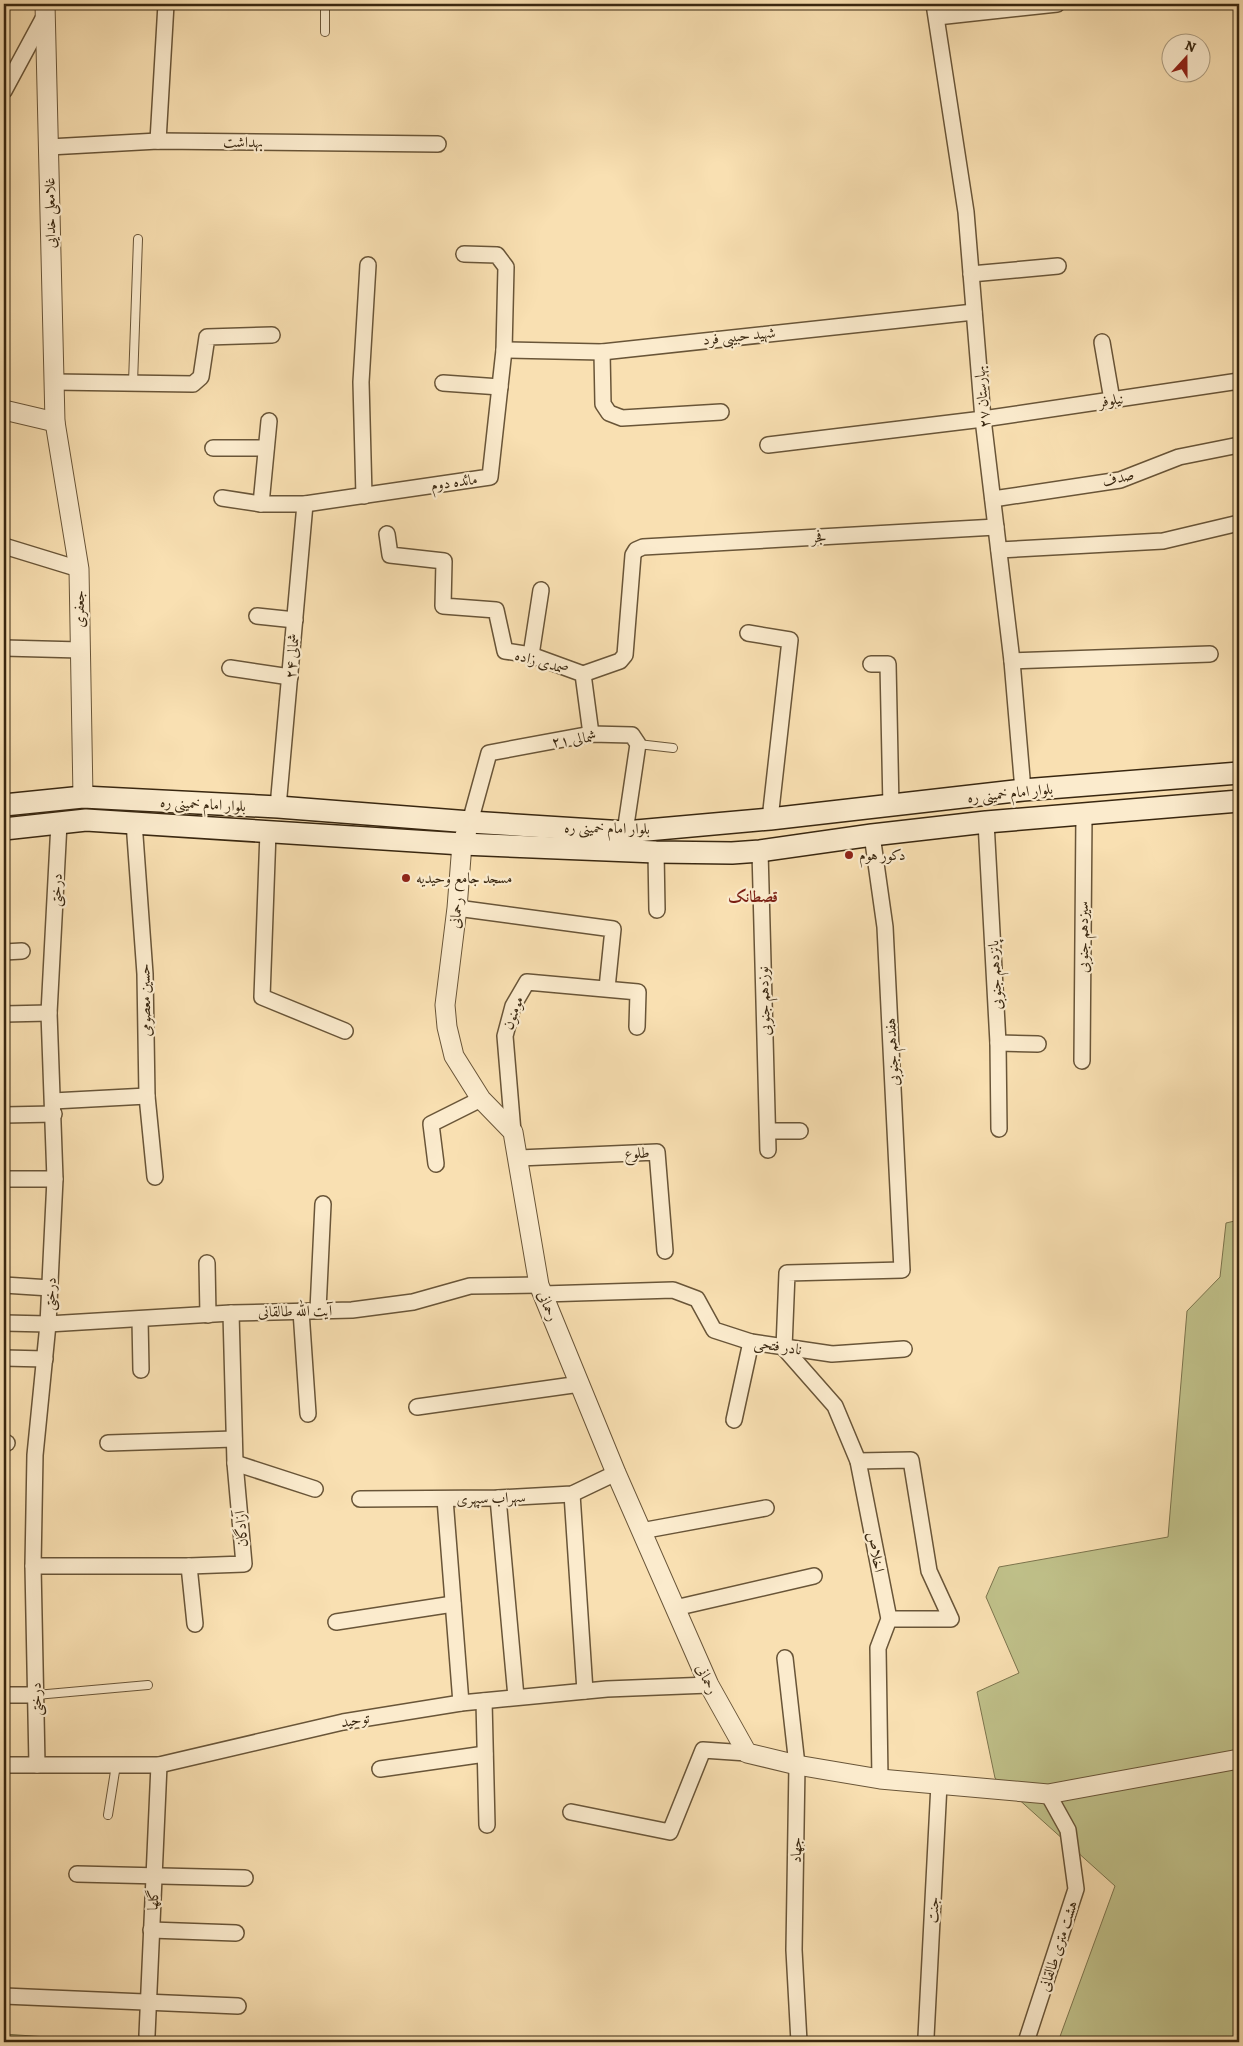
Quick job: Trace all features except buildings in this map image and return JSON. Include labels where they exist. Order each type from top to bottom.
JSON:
[{"type":"main road","name":"بلوار امام خمینی ره","points":[[4,805],[83,798],[278,807],[625,832],[891,807],[1023,790],[1239,772]]},
{"type":"main road","name":"بلوار امام خمینی ره","points":[[4,829],[86,820],[462,844],[656,852],[732,853],[986,822],[1239,801]]},
{"type":"street","points":[[158,141],[166,4]]},
{"type":"street","points":[[935,11],[1057,4]]},
{"type":"street","points":[[4,91],[45,10]]},
{"type":"street","name":"غلامعلی خدایی","points":[[45,10],[55,422]]},
{"type":"street","name":"بهارستان ۲۷","points":[[935,11],[966,212],[984,419],[1012,661],[1023,790]]},
{"type":"street","name":"بهداشت","points":[[49,147],[158,141],[438,144]]},
{"type":"street","name":"مائده دوم","points":[[222,498],[261,504],[305,504],[490,477],[504,350],[506,267],[497,255],[464,254]]},
{"type":"street","points":[[364,496],[361,382],[368,264]]},
{"type":"street","points":[[971,274],[1058,266]]},
{"type":"street","name":"شهید حبیبی فرد","points":[[504,350],[602,352],[974,312]]},
{"type":"street","points":[[54,382],[193,384],[201,377],[207,337],[272,335]]},
{"type":"street","points":[[1102,342],[1112,400]]},
{"type":"street","points":[[602,352],[603,404],[609,413],[622,418],[721,412]]},
{"type":"street","name":"نیلوفر","points":[[768,445],[984,419],[1239,381]]},
{"type":"street","points":[[443,382],[500,387]]},
{"type":"street","points":[[4,410],[55,422]]},
{"type":"street","points":[[261,504],[268,421]]},
{"type":"street","name":"جعفری","points":[[55,422],[79,569],[83,798]]},
{"type":"street","name":"صدف","points":[[993,499],[1120,480],[1179,457],[1239,445]]},
{"type":"street","points":[[213,448],[266,448]]},
{"type":"street","name":"۲۴ شمالی","points":[[278,807],[305,504]]},
{"type":"street","points":[[999,550],[1163,541],[1239,523]]},
{"type":"street","name":"فجر","points":[[583,674],[620,661],[625,655],[633,555],[636,550],[643,547],[996,527]]},
{"type":"street","name":"صمدی زاده","points":[[387,534],[390,555],[444,561],[443,606],[496,610],[505,651],[531,655],[583,674],[590,734]]},
{"type":"street","points":[[4,546],[79,569]]},
{"type":"street","points":[[531,655],[541,590]]},
{"type":"street","points":[[257,616],[295,620]]},
{"type":"street","points":[[748,633],[790,640],[770,819]]},
{"type":"street","points":[[4,648],[80,650]]},
{"type":"street","points":[[1012,661],[1210,654]]},
{"type":"street","points":[[871,664],[888,664],[891,807]]},
{"type":"street","points":[[230,668],[290,677]]},
{"type":"street","name":"۲۱ شمالی","points":[[470,822],[489,752],[590,734],[632,735],[638,744]]},
{"type":"street","points":[[625,832],[638,744]]},
{"type":"street","name":"سیزدهم جنوبی","points":[[1082,1060],[1084,814]]},
{"type":"street","name":"حسین معصومی","points":[[134,822],[145,974],[147,1096],[155,1177]]},
{"type":"street","name":"رحمانی","points":[[470,822],[462,844],[446,1005],[447,1027],[454,1056],[481,1099],[513,1132],[541,1290],[616,1473],[709,1686],[746,1753]]},
{"type":"street","name":"پانزدهم جنوبی","points":[[986,822],[998,1042],[999,1129]]},
{"type":"street","name":"درختی","points":[[37,1765],[33,1566],[35,1455],[48,1324],[55,1179],[54,1108],[49,1013],[59,823]]},
{"type":"street","points":[[268,832],[262,997],[345,1031]]},
{"type":"street","name":"هفدهم جنوبی","points":[[784,1348],[787,1273],[902,1270],[885,927],[872,835]]},
{"type":"street","name":"نوزدهم جنوبی","points":[[760,851],[768,1150]]},
{"type":"street","points":[[656,852],[657,910]]},
{"type":"street","points":[[457,908],[613,929],[607,988]]},
{"type":"street","points":[[4,952],[22,951]]},
{"type":"street","name":"مومنون","points":[[513,1132],[505,1036],[513,1006],[527,982],[638,992],[637,1027]]},
{"type":"street","points":[[4,1014],[49,1013]]},
{"type":"street","points":[[998,1042],[1038,1044]]},
{"type":"street","points":[[4,1115],[147,1096]]},
{"type":"street","points":[[436,1164],[431,1124],[481,1099]]},
{"type":"street","points":[[768,1131],[800,1131]]},
{"type":"street","name":"طلوع","points":[[519,1158],[657,1152],[664,1251]]},
{"type":"street","points":[[4,1179],[55,1179]]},
{"type":"street","points":[[318,1310],[323,1204]]},
{"type":"street","points":[[207,1263],[208,1315]]},
{"type":"street","points":[[4,1285],[50,1288]]},
{"type":"street","name":"آیت الله طالقانی","points":[[4,1323],[48,1324],[231,1312],[352,1310],[413,1302],[470,1286],[541,1290]]},
{"type":"street","name":"نادر فتحی","points":[[541,1290],[673,1290],[697,1299],[714,1330],[751,1342],[832,1354],[904,1349]]},
{"type":"street","points":[[301,1311],[308,1414]]},
{"type":"street","name":"آزادگان","points":[[33,1566],[244,1564],[235,1464],[231,1312]]},
{"type":"street","points":[[140,1319],[141,1370]]},
{"type":"street","points":[[734,1420],[751,1342]]},
{"type":"street","name":"اخلاص","points":[[784,1348],[835,1406],[858,1461],[889,1619]]},
{"type":"street","points":[[4,1358],[45,1359]]},
{"type":"street","points":[[417,1407],[580,1384]]},
{"type":"street","points":[[108,1443],[234,1439]]},
{"type":"street","points":[[858,1461],[911,1460],[929,1571],[950,1619],[889,1619],[878,1648],[880,1779]]},
{"type":"street","points":[[235,1464],[315,1489]]},
{"type":"street","name":"سهراب سپهری","points":[[360,1499],[498,1498],[572,1494],[616,1473]]},
{"type":"street","points":[[572,1494],[585,1691]]},
{"type":"street","points":[[498,1498],[516,1697]]},
{"type":"street","points":[[445,1499],[461,1703]]},
{"type":"street","points":[[641,1531],[766,1508]]},
{"type":"street","points":[[189,1566],[195,1624]]},
{"type":"street","points":[[675,1608],[814,1576]]},
{"type":"street","points":[[336,1622],[453,1604]]},
{"type":"street","name":"جهاد","points":[[785,1658],[797,1765],[794,1950],[799,2042]]},
{"type":"street","name":"توحید","points":[[4,1765],[159,1764],[343,1722],[461,1703],[585,1691],[709,1686]]},
{"type":"street","points":[[4,1695],[36,1695]]},
{"type":"street","points":[[484,1701],[487,1825]]},
{"type":"street","points":[[571,1812],[670,1832],[703,1750],[746,1753],[797,1765],[880,1779],[1048,1794],[1239,1759]]},
{"type":"street","points":[[380,1769],[485,1754]]},
{"type":"street","name":"گلها","points":[[148,2035],[159,1764]]},
{"type":"street","name":"جنت","points":[[926,2037],[939,1784]]},
{"type":"street","name":"هشت متری طالقانی","points":[[1026,2042],[1076,1889],[1068,1830],[1048,1794]]},
{"type":"street","points":[[77,1874],[245,1878]]},
{"type":"street","points":[[152,1930],[236,1933]]},
{"type":"street","points":[[4,1996],[238,2006]]},
{"type":"lane","points":[[325,4],[325,32]]},
{"type":"lane","points":[[133,383],[138,239]]},
{"type":"lane","points":[[638,744],[673,748]]},
{"type":"lane","points":[[36,1695],[148,1685]]},
{"type":"lane","points":[[108,1816],[116,1765]]},
{"type":"green space","points":[[1239,1220],[1239,2042],[1058,2042],[1115,1886],[995,1778],[977,1692],[1019,1673],[986,1597],[999,1567],[1168,1537],[1187,1311],[1220,1277],[1226,1223]]},
{"type":"green space","points":[[4,2034],[118,2042],[4,2042]]},
{"type":"place","name":"دکور هوم","points":[[849,855]]},
{"type":"place","name":"مسجد جامع وحیدیه","points":[[406,878]]},
{"type":"district","name":"قصطانک","points":[[753,897]]}]
